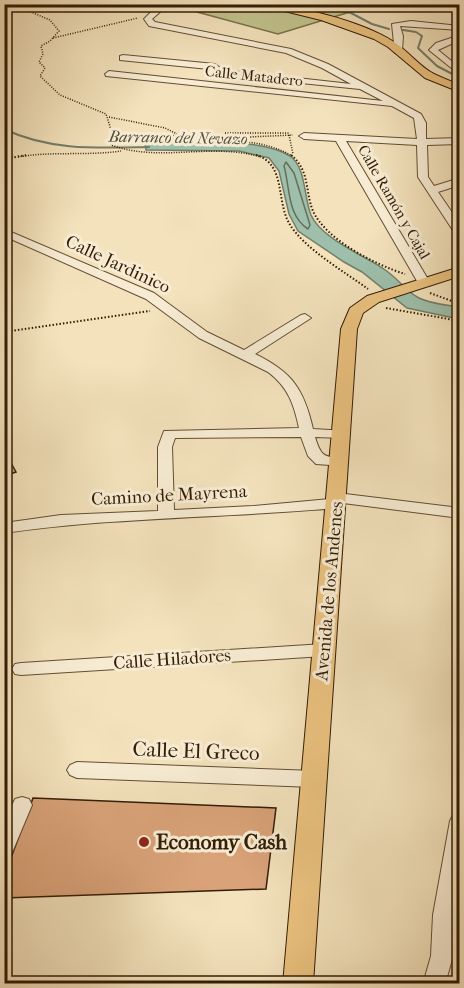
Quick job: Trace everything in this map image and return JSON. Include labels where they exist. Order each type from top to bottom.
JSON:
[{"type":"main road","points":[[261,4],[342,24],[378,37],[429,76],[459,89]]},
{"type":"main road","points":[[372,299],[419,280],[459,271]]},
{"type":"main road","name":"Avenida de los Andenes","points":[[298,984],[349,328],[354,315],[372,299]]},
{"type":"street","points":[[145,4],[157,10],[147,21],[157,26],[288,51],[364,87],[419,118],[422,171],[431,191],[459,233]]},
{"type":"street","points":[[398,51],[400,39],[395,29],[396,24],[411,23],[459,28]]},
{"type":"street","points":[[459,38],[439,45],[434,50],[459,73]]},
{"type":"street","points":[[123,58],[364,87]]},
{"type":"street","points":[[124,76],[141,59]]},
{"type":"street","points":[[161,80],[178,63]]},
{"type":"street","points":[[200,84],[213,69]]},
{"type":"street","name":"Calle Matadero","points":[[109,74],[395,104]]},
{"type":"street","points":[[304,136],[421,142],[459,141]]},
{"type":"street","name":"Calle Ramón y Cajal","points":[[339,137],[419,280]]},
{"type":"street","points":[[431,191],[459,182]]},
{"type":"street","name":"Calle Jardinico","points":[[4,232],[150,297],[169,308],[203,335],[273,370],[287,381],[295,393],[311,448],[318,460],[340,463]]},
{"type":"street","points":[[245,355],[305,318]]},
{"type":"street","points":[[166,515],[165,447],[169,434],[306,432],[342,434]]},
{"type":"street","name":"Camino de Mayrena","points":[[4,528],[61,520],[253,511],[337,501],[459,513]]},
{"type":"street","name":"Calle Hiladores","points":[[21,669],[324,650]]},
{"type":"street","name":"Calle El Greco","points":[[77,770],[314,779]]},
{"type":"street","points":[[4,849],[22,805]]},
{"type":"street","points":[[434,984],[442,956],[444,915],[459,821]]},
{"type":"path","points":[[12,4],[50,20],[59,31],[41,46],[43,54],[39,62],[45,68],[40,76],[55,92],[107,116],[136,124],[165,128],[178,135]]},
{"type":"path","points":[[53,38],[149,17]]},
{"type":"path","points":[[107,116],[112,137],[111,145],[119,150],[144,153],[237,153],[268,160],[274,167],[285,213],[296,234],[372,299],[408,313],[459,321]]},
{"type":"path","points":[[135,139],[178,135],[272,132],[304,136]]},
{"type":"path","points":[[272,132],[276,133],[274,136]]},
{"type":"path","points":[[214,134],[249,137],[288,134]]},
{"type":"path","points":[[214,134],[238,142]]},
{"type":"path","points":[[288,134],[294,156],[303,168],[310,202],[320,224],[363,255],[394,271],[419,280],[435,295],[459,304]]},
{"type":"path","points":[[112,137],[157,142],[238,142],[272,147],[294,156]]},
{"type":"path","points":[[4,159],[34,154],[99,155],[124,151]]},
{"type":"path","points":[[4,332],[169,308]]},
{"type":"green space","points":[[183,5],[373,5],[278,34],[197,12]]},
{"type":"water","points":[[145,143],[240,143],[276,150],[290,156],[302,175],[311,215],[325,232],[388,272],[419,298],[459,307],[459,319],[407,308],[362,272],[298,231],[289,214],[279,171],[269,158],[239,151],[146,150]]},
{"type":"building","points":[[4,450],[16,472],[4,476]]},
{"type":"building","name":"Economy Cash","points":[[33,798],[276,808],[266,889],[4,898],[4,877]]},
{"type":"waterway","points":[[307,4],[351,13],[372,24],[389,29]]},
{"type":"waterway","points":[[403,30],[416,32],[422,36],[418,48],[437,66],[460,78]]},
{"type":"waterway","name":"Barranco del Nevazo","points":[[4,129],[57,145],[93,148],[149,147]]},
{"type":"place","name":"Economy Cash","points":[[144,842]]}]
